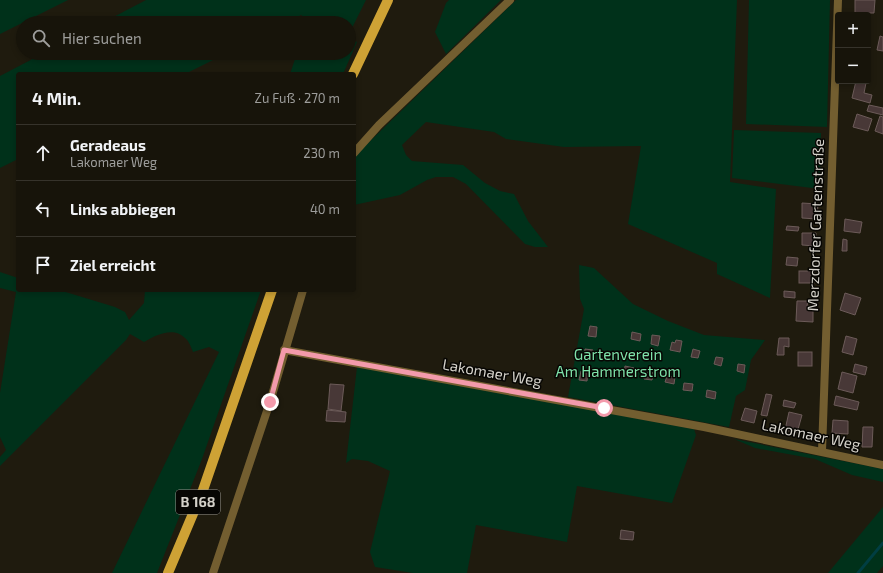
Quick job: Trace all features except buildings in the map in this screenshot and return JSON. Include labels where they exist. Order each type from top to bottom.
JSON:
[{"type":"main road","points":[[354,72],[388,0]]},
{"type":"main road","name":"B 168","points":[[168,573],[203,490],[271,292]]},
{"type":"street","points":[[356,151],[374,130],[510,0]]},
{"type":"street","name":"Merzdorfer Gartenstraße","points":[[822,451],[838,0]]},
{"type":"street","points":[[213,573],[270,402],[284,350],[302,292]]},
{"type":"street","name":"Lakomaer Weg","points":[[284,350],[673,421],[883,465]]},
{"type":"green space","points":[[0,0],[68,0],[36,16],[16,16],[16,26],[0,34]]},
{"type":"green space","points":[[146,0],[366,0],[356,20],[356,16],[301,15],[115,16]]},
{"type":"green space","points":[[449,0],[501,0],[446,54],[435,32],[446,3]]},
{"type":"green space","points":[[516,0],[737,0],[730,182],[776,189],[770,298],[717,274],[717,263],[628,224],[641,146],[564,147],[506,139],[494,132],[426,122],[402,145],[406,155],[412,161],[463,165],[485,183],[500,191],[514,194],[528,221],[548,247],[535,247],[525,244],[466,184],[453,177],[436,177],[427,180],[400,195],[356,205],[356,157],[364,147]]},
{"type":"green space","points":[[749,0],[830,0],[827,127],[746,124]]},
{"type":"green space","points":[[31,60],[213,60],[189,72],[16,72],[16,160],[0,168],[0,76]]},
{"type":"green space","points":[[295,60],[349,60],[344,72],[291,72]]},
{"type":"green space","points":[[734,130],[821,133],[820,189],[732,178]]},
{"type":"green space","name":"Gartenverein Am Hammerstrom","points":[[579,265],[594,268],[633,304],[668,321],[704,335],[765,340],[751,360],[745,390],[736,396],[729,427],[568,397],[584,309],[580,299]]},
{"type":"green space","points":[[0,272],[16,277],[16,292],[0,288]]},
{"type":"green space","points":[[16,292],[66,292],[115,307],[125,312],[129,320],[144,303],[145,292],[260,292],[202,459],[157,573],[112,573],[219,352],[209,347],[193,352],[190,344],[181,334],[170,332],[159,334],[144,342],[130,334],[126,340],[0,466],[0,457],[6,450],[0,437],[0,393]]},
{"type":"green space","points":[[357,367],[694,429],[696,435],[672,503],[577,486],[567,542],[476,525],[467,573],[413,573],[375,567],[370,552],[390,471],[368,461],[352,459],[346,463]]},
{"type":"green space","points":[[734,439],[883,469],[883,482],[852,475],[815,459],[755,448]]},
{"type":"green space","points":[[883,507],[883,566],[877,573],[828,573]]},
{"type":"waterway","points":[[858,573],[883,543]]},
{"type":"route","points":[[270,402],[284,350],[604,408]]}]
